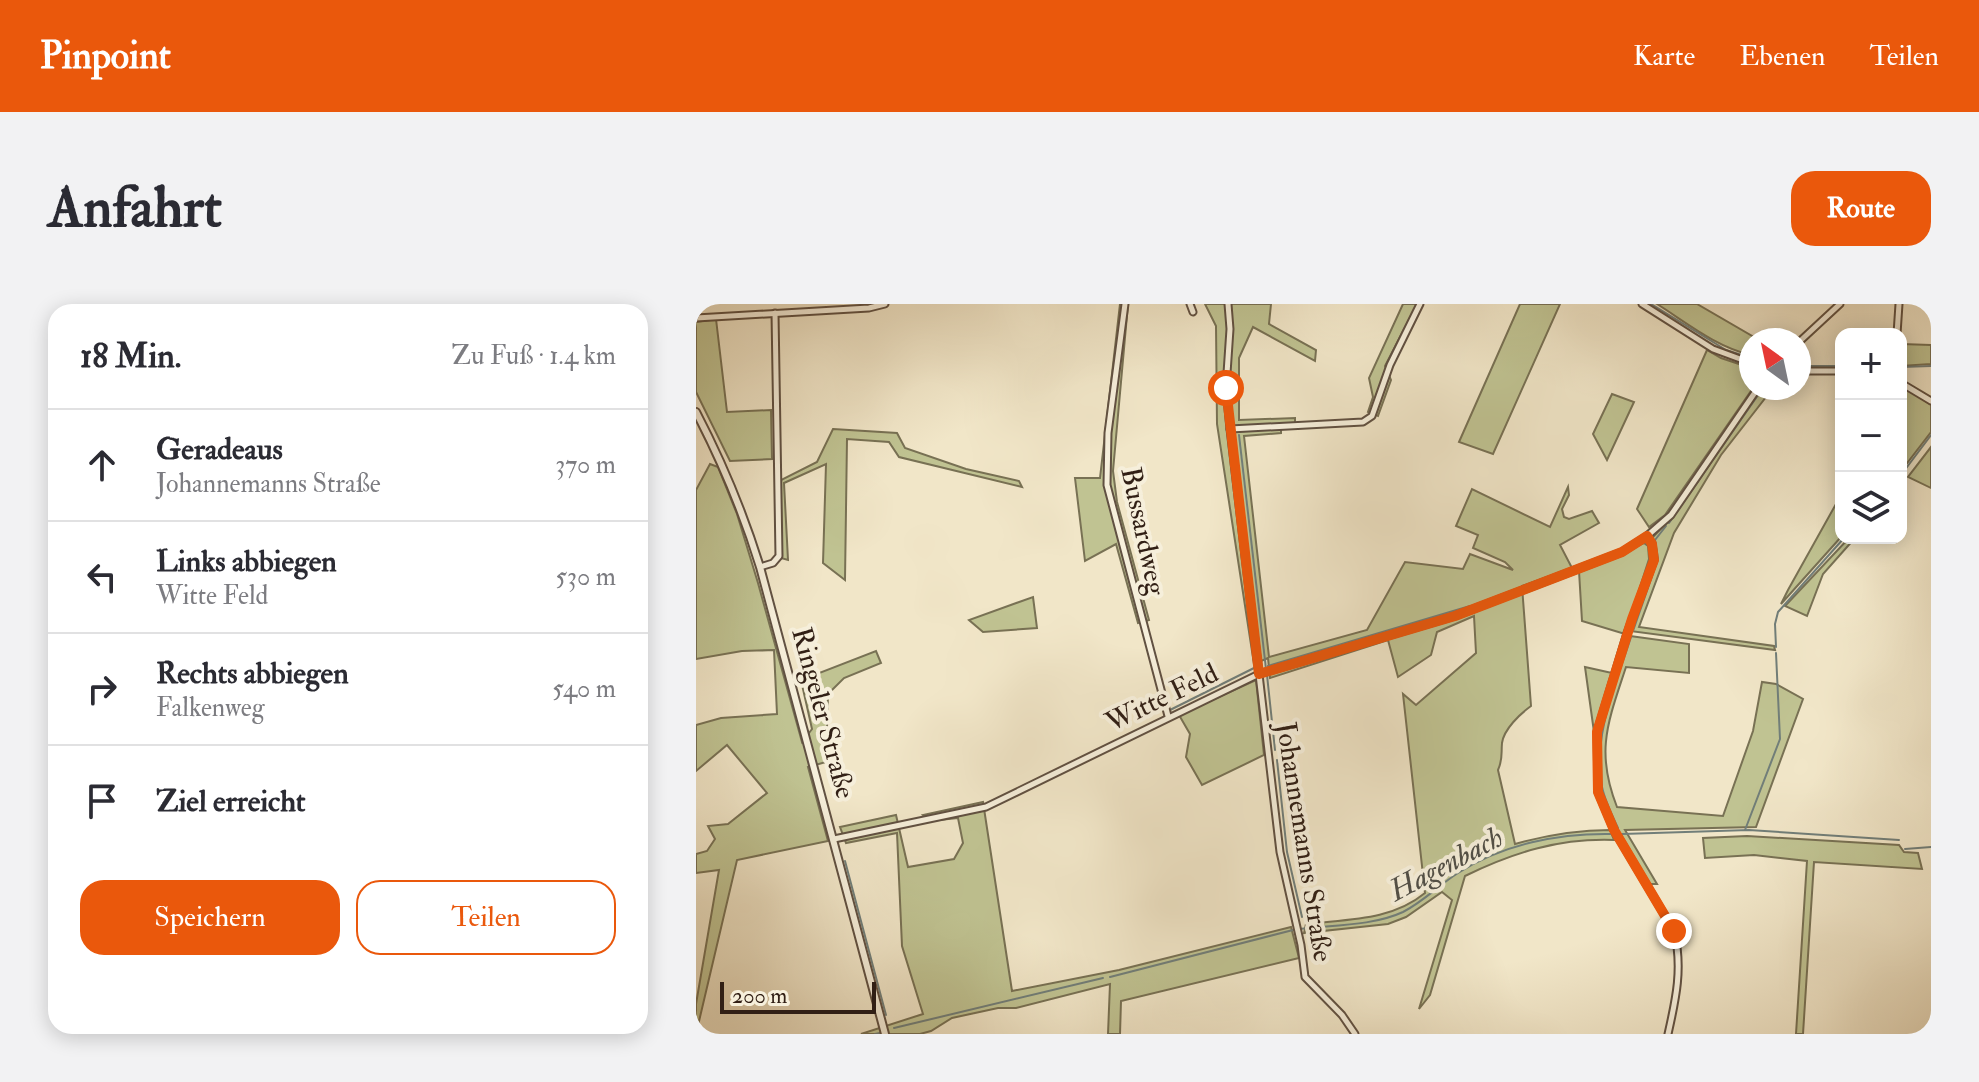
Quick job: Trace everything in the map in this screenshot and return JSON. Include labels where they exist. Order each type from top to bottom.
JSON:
[{"type":"street","points":[[696,318],[869,308],[885,304]]},
{"type":"street","name":"Bussardweg","points":[[1125,304],[1108,433],[1107,485],[1168,716]]},
{"type":"street","points":[[1190,304],[1193,312]]},
{"type":"street","name":"Johannemanns Straße","points":[[1228,304],[1230,329],[1226,388],[1280,852],[1305,977],[1342,1015],[1355,1034]]},
{"type":"street","points":[[1230,429],[1363,422],[1372,416],[1390,365],[1420,304]]},
{"type":"street","points":[[1642,304],[1713,349],[1739,359]]},
{"type":"street","points":[[1811,331],[1840,304]]},
{"type":"street","points":[[1897,328],[1899,304]]},
{"type":"street","points":[[760,567],[773,563],[779,556],[775,313]]},
{"type":"street","points":[[1811,371],[1835,371]]},
{"type":"street","points":[[1907,387],[1931,401]]},
{"type":"street","name":"Witte Feld","points":[[834,839],[986,807],[1259,674],[1455,616],[1622,552],[1671,515],[1750,400]]},
{"type":"street","name":"Ringeler Straße","points":[[696,412],[743,513],[760,567],[885,1034]]},
{"type":"street","points":[[1647,536],[1652,544],[1654,560],[1597,732],[1598,792],[1614,830],[1674,931],[1678,946],[1679,987],[1668,1034]]},
{"type":"green space","points":[[1120,304],[1128,304],[1113,471],[1117,502],[1149,620],[1138,623],[1116,544],[1085,561],[1075,478],[1100,478]]},
{"type":"green space","points":[[1205,304],[1271,304],[1269,324],[1316,350],[1315,361],[1253,327],[1239,358],[1239,420],[1295,418],[1295,423],[1281,423],[1281,433],[1244,436],[1269,657],[1367,630],[1405,562],[1463,569],[1470,554],[1513,570],[1505,562],[1473,548],[1478,535],[1456,526],[1472,489],[1550,527],[1568,487],[1569,495],[1562,509],[1564,517],[1569,519],[1592,511],[1599,523],[1560,545],[1572,568],[1522,586],[1531,706],[1506,732],[1498,770],[1515,844],[1597,830],[1610,830],[1614,840],[1575,841],[1538,848],[1465,876],[1430,995],[1419,1009],[1452,900],[1442,892],[1406,917],[1388,924],[1304,933],[1306,924],[1383,914],[1425,893],[1403,694],[1416,705],[1476,653],[1474,616],[1437,632],[1431,655],[1398,677],[1388,640],[1270,678],[1268,658],[1254,664],[1217,424],[1216,326]]},
{"type":"green space","points":[[1403,304],[1417,304],[1385,366],[1391,380],[1378,416],[1368,412],[1373,397],[1369,378]]},
{"type":"green space","points":[[1520,304],[1560,304],[1493,454],[1459,442]]},
{"type":"green space","points":[[1657,304],[1697,304],[1739,328],[1739,351],[1702,334]]},
{"type":"green space","points":[[716,319],[727,412],[771,410],[772,459],[730,461],[696,392],[696,322]]},
{"type":"green space","points":[[1907,344],[1931,345],[1931,364],[1907,366]]},
{"type":"green space","points":[[1707,350],[1739,364],[1739,400],[1745,400],[1665,515],[1649,527],[1637,509]]},
{"type":"green space","points":[[1907,389],[1931,405],[1931,432],[1907,463]]},
{"type":"green space","points":[[1612,394],[1634,402],[1607,460],[1593,434]]},
{"type":"green space","points":[[1753,400],[1764,400],[1721,455],[1674,533],[1639,627],[1774,646],[1775,650],[1630,631],[1655,560],[1653,537],[1674,515]]},
{"type":"green space","points":[[833,429],[897,433],[905,448],[966,469],[1019,481],[1022,487],[899,457],[889,442],[847,439],[845,580],[823,563],[826,464],[784,483],[788,560],[781,558],[781,480],[817,462]]},
{"type":"green space","points":[[1931,447],[1931,488],[1908,477]]},
{"type":"green space","points":[[710,464],[718,467],[737,514],[802,742],[812,729],[801,680],[876,651],[881,663],[844,678],[828,694],[826,762],[808,767],[828,841],[737,860],[696,1034],[696,1004],[719,870],[696,873],[696,854],[707,851],[715,839],[708,826],[728,824],[767,793],[727,745],[696,771],[696,725],[721,718],[777,714],[774,650],[742,651],[696,659],[696,490]]},
{"type":"green space","points":[[1835,506],[1835,544],[1781,604]]},
{"type":"green space","points":[[1644,543],[1648,546],[1649,559],[1625,634],[1582,621],[1579,571]]},
{"type":"green space","points":[[1843,544],[1850,544],[1823,574],[1807,616],[1785,606]]},
{"type":"green space","points":[[1033,597],[1037,628],[983,632],[969,620]]},
{"type":"green space","points":[[1630,636],[1689,644],[1689,673],[1626,667],[1606,737],[1607,769],[1617,807],[1723,816],[1753,731],[1762,682],[1776,684],[1803,699],[1756,827],[1625,830],[1657,884],[1650,884],[1616,828],[1598,773],[1604,713]]},
{"type":"green space","points":[[1585,667],[1612,673],[1594,732]]},
{"type":"green space","points":[[1256,680],[1264,755],[1202,785],[1186,757],[1190,734],[1179,715]]},
{"type":"green space","points":[[983,802],[1012,991],[1119,970],[1291,927],[1299,958],[1121,1001],[1120,1034],[1108,1034],[1110,984],[1016,1008],[998,1008],[952,1018],[920,1034],[861,1034],[923,1014],[902,946],[897,833],[846,843],[840,827],[896,815],[908,867],[954,859],[963,843],[958,818],[930,821],[923,815]]},
{"type":"green space","points":[[1747,836],[1899,845],[1904,852],[1918,853],[1922,869],[1814,862],[1803,1034],[1796,1034],[1807,861],[1754,855],[1705,858],[1703,838]]},
{"type":"waterway","points":[[1651,304],[1726,350],[1739,354]]},
{"type":"waterway","points":[[1811,366],[1835,366]]},
{"type":"waterway","points":[[1907,367],[1931,366]]},
{"type":"waterway","points":[[1669,523],[1755,400]]},
{"type":"waterway","points":[[1239,435],[1266,669]]},
{"type":"waterway","points":[[1903,472],[1931,435]]},
{"type":"waterway","points":[[1633,631],[1658,559],[1655,540],[1666,526]]},
{"type":"waterway","points":[[1776,647],[1778,612],[1839,544]]},
{"type":"waterway","points":[[1268,666],[1470,606]]},
{"type":"waterway","points":[[1618,828],[1602,787],[1600,749],[1607,711],[1631,637]]},
{"type":"waterway","points":[[1745,830],[1780,739],[1776,653]]},
{"type":"waterway","points":[[1170,710],[1254,668]]},
{"type":"waterway","points":[[1267,675],[1275,750]]},
{"type":"waterway","points":[[1277,760],[1287,852],[1302,917]]},
{"type":"waterway","name":"Hagenbach","points":[[1622,834],[1749,830],[1899,840]]},
{"type":"waterway","name":"Hagenbach","points":[[1299,929],[1391,917],[1410,908],[1475,863],[1532,842],[1612,834]]},
{"type":"waterway","name":"Hagenbach","points":[[1905,849],[1931,847]]},
{"type":"waterway","points":[[845,861],[886,1015]]},
{"type":"waterway","name":"Hagenbach","points":[[1110,977],[1293,930]]},
{"type":"waterway","name":"Hagenbach","points":[[894,1028],[1103,978]]},
{"type":"waterway","name":"Hagenbach","points":[[875,1034],[880,1033]]},
{"type":"route","points":[[1226,388],[1259,674],[1455,616],[1622,552],[1647,536],[1652,544],[1654,560],[1597,732],[1598,792],[1614,830],[1674,931]]}]
